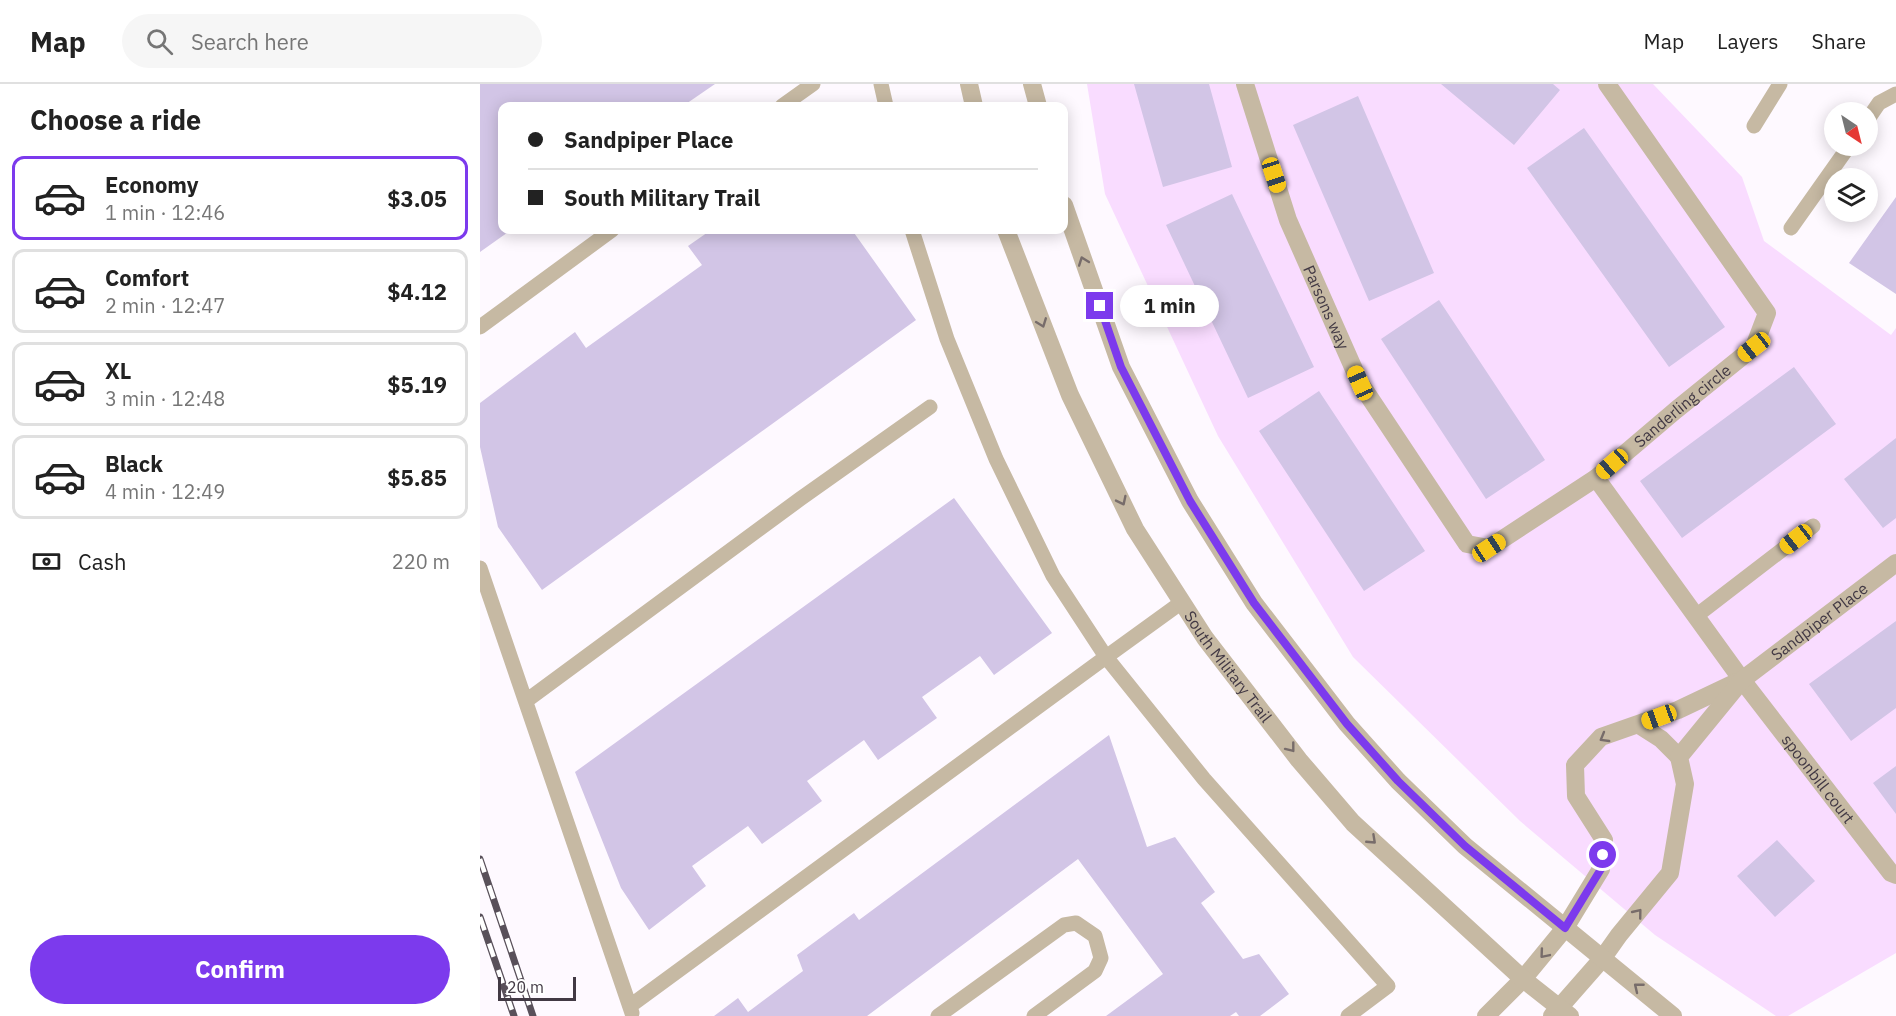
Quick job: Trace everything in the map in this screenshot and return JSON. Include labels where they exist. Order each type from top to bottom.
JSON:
[{"type":"street","points":[[969,84],[973,102]]},
{"type":"street","points":[[1032,84],[1037,102]]},
{"type":"street","name":"Parsons way","points":[[1245,84],[1288,220],[1360,383],[1467,544]]},
{"type":"street","name":"Sanderling circle","points":[[1467,544],[1489,548],[1596,478],[1754,347],[1767,314],[1607,84]]},
{"type":"street","points":[[1068,216],[1121,367],[1190,501],[1254,603],[1347,724],[1398,781],[1465,846],[1673,1016]]},
{"type":"street","name":"South Military Trail","points":[[1008,234],[1070,395],[1135,529],[1205,638],[1299,760],[1353,823],[1561,1013]]},
{"type":"street","name":"spoonbill court","points":[[1596,478],[1742,680],[1891,873],[1896,875]]},
{"type":"street","name":"Sandpiper Place","points":[[1486,1016],[1523,979],[1565,928],[1601,869],[1604,840],[1576,796],[1575,765],[1601,737],[1678,710],[1742,680],[1896,563]]},
{"type":"street","name":"Sandpiper Place","points":[[1679,757],[1742,680]]},
{"type":"street","points":[[1561,1013],[1619,935],[1670,873],[1685,784],[1679,757],[1661,739],[1639,725]]},
{"type":"lane","points":[[788,102],[813,84]]},
{"type":"lane","points":[[881,84],[885,102]]},
{"type":"lane","points":[[1754,126],[1780,84]]},
{"type":"lane","points":[[1878,104],[1896,94]]},
{"type":"lane","points":[[1791,228],[1842,156]]},
{"type":"lane","points":[[480,327],[607,234]]},
{"type":"lane","points":[[913,234],[947,339],[996,459],[1053,576],[1106,657],[1204,779],[1388,986],[1348,1016]]},
{"type":"lane","points":[[526,701],[800,499],[930,407]]},
{"type":"lane","points":[[1696,616],[1813,526]]},
{"type":"lane","points":[[480,568],[631,1011],[1182,602]]},
{"type":"lane","points":[[938,1016],[1064,925],[1076,923],[1095,936],[1101,958],[1095,972],[1034,1016]]},
{"type":"shaded area","points":[[1087,84],[1653,84],[1742,177],[1764,241],[1891,335],[1896,328],[1896,953],[1788,1016],[1776,1016],[1655,935],[1520,821],[1353,657],[1218,436],[1105,194]]},
{"type":"building","points":[[480,84],[715,84],[689,102],[498,102],[498,234],[505,234],[480,252]]},
{"type":"building","points":[[1134,84],[1209,84],[1232,167],[1163,187]]},
{"type":"building","points":[[1441,84],[1553,84],[1560,90],[1514,145]]},
{"type":"building","points":[[1358,96],[1434,273],[1369,301],[1293,125]]},
{"type":"building","points":[[1584,128],[1725,327],[1669,367],[1527,168]]},
{"type":"building","points":[[1232,194],[1314,367],[1248,398],[1166,225]]},
{"type":"building","points":[[1896,197],[1896,294],[1849,263]]},
{"type":"building","points":[[705,234],[855,234],[916,320],[542,590],[498,527],[480,447],[480,403],[575,332],[586,348],[702,265],[688,246]]},
{"type":"building","points":[[1439,300],[1545,460],[1486,499],[1381,339]]},
{"type":"building","points":[[1794,367],[1836,424],[1682,538],[1640,481]]},
{"type":"building","points":[[1319,391],[1425,551],[1364,591],[1259,431]]},
{"type":"building","points":[[1896,438],[1896,518],[1883,528],[1844,479]]},
{"type":"building","points":[[954,498],[1052,633],[994,675],[980,656],[922,697],[937,718],[878,760],[864,740],[807,781],[822,801],[762,844],[748,826],[692,866],[706,886],[649,930],[621,888],[575,772]]},
{"type":"building","points":[[1896,621],[1896,708],[1851,741],[1809,684]]},
{"type":"building","points":[[1109,735],[1147,847],[1175,837],[1215,892],[1201,903],[1243,959],[1259,954],[1289,994],[1260,1016],[1239,1016],[1236,1012],[1230,1016],[1106,1016],[1163,974],[1078,859],[867,1016],[714,1016],[738,998],[748,1012],[803,971],[797,955],[854,913],[859,920]]},
{"type":"building","points":[[1896,766],[1896,814],[1873,783]]},
{"type":"building","points":[[1777,840],[1815,881],[1775,917],[1737,876]]},
{"type":"railway","points":[[480,859],[533,1016]]},
{"type":"railway","points":[[480,917],[514,1016]]},
{"type":"route","points":[[1100,306],[1121,367],[1190,501],[1254,603],[1347,724],[1398,781],[1465,846],[1565,928],[1601,869],[1603,855]]}]
